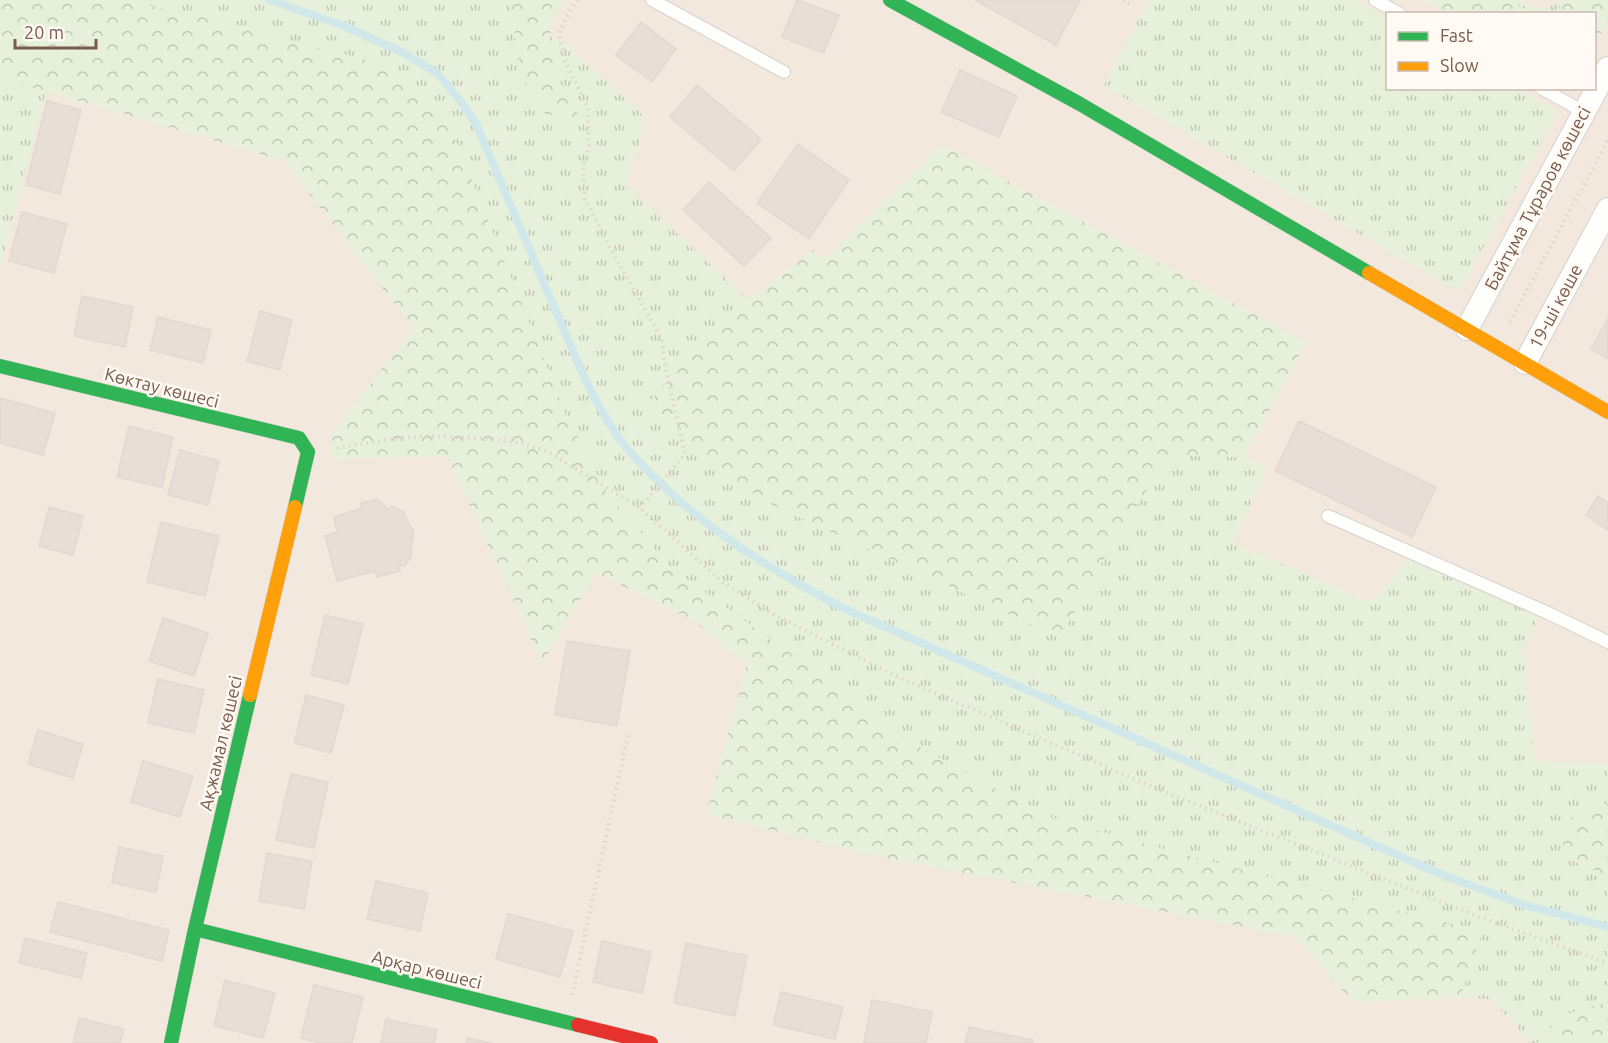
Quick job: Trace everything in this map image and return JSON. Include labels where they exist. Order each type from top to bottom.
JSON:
[{"type":"street","points":[[890,0],[1080,104],[1608,412]]},
{"type":"street","name":"Байтұма Тұраров көшесі","points":[[1467,329],[1608,68]]},
{"type":"street","name":"19-ші көше","points":[[1525,363],[1608,209]]},
{"type":"street","name":"Көктау көшесі","points":[[0,366],[299,438],[308,452]]},
{"type":"street","name":"Ақжамал көшесі","points":[[171,1043],[195,929],[308,452]]},
{"type":"street","name":"Арқар көшесі","points":[[195,929],[651,1043]]},
{"type":"lane","points":[[652,0],[784,72]]},
{"type":"lane","points":[[1375,0],[1396,12]]},
{"type":"lane","points":[[1545,90],[1584,112]]},
{"type":"lane","points":[[1328,516],[1548,613],[1608,642]]},
{"type":"path","points":[[578,0],[572,7],[559,34],[565,61],[588,108],[590,146],[583,167],[585,199],[662,339],[664,361],[685,454],[640,508]]},
{"type":"path","points":[[1123,0],[1131,5]]},
{"type":"path","points":[[1496,347],[1608,140]]},
{"type":"path","points":[[308,452],[423,436],[485,438],[522,443],[550,453],[640,508],[721,581],[773,614],[896,676],[1155,788],[1471,914],[1608,963]]},
{"type":"path","points":[[566,1022],[628,735]]},
{"type":"shaded area","points":[[0,0],[1608,0],[1608,1043],[0,1043]]},
{"type":"green space","points":[[0,0],[122,0],[186,13],[367,60],[419,93],[443,116],[457,143],[567,417],[607,493],[670,567],[812,669],[898,735],[1046,816],[1185,855],[1482,932],[1460,998],[1353,1002],[1295,937],[881,857],[706,814],[747,664],[692,620],[596,573],[542,663],[447,456],[331,459],[333,432],[413,328],[284,161],[0,78]]},
{"type":"green space","points":[[122,0],[510,0],[521,76],[545,114],[580,119],[557,80],[548,36],[565,43],[646,118],[626,185],[748,300],[717,325],[650,401],[681,439],[762,500],[1060,637],[1110,548],[1156,476],[1185,456],[1244,457],[1267,468],[1233,543],[1371,602],[1410,556],[1539,615],[1524,648],[1535,761],[1608,764],[1608,804],[1574,812],[1571,860],[1608,877],[1608,1004],[1563,1015],[1537,1043],[1532,1043],[1490,999],[1460,998],[1482,932],[1185,855],[1046,816],[898,735],[812,669],[670,567],[607,493],[567,417],[457,143],[443,116],[186,13]]},
{"type":"green space","points":[[510,0],[565,0],[556,15],[551,31],[552,61],[564,90],[581,119],[545,114],[521,76]]},
{"type":"green space","points":[[1148,0],[1353,0],[1386,17],[1386,90],[1519,90],[1558,111],[1459,292],[1104,86]]},
{"type":"green space","points":[[1422,0],[1512,0],[1521,8],[1531,12],[1446,12]]},
{"type":"green space","points":[[1512,0],[1540,8],[1568,0],[1550,12],[1531,12]]},
{"type":"green space","points":[[1568,0],[1608,0],[1608,20],[1596,43],[1596,12],[1552,12],[1558,10]]},
{"type":"green space","points":[[0,78],[46,91],[0,268]]},
{"type":"green space","points":[[941,145],[1306,342],[1244,457],[1185,456],[1156,476],[1110,548],[1060,638],[762,500],[681,439],[650,401],[717,325],[812,249],[824,260]]},
{"type":"green space","points":[[1608,804],[1608,877],[1571,859],[1561,840],[1574,812]]},
{"type":"green space","points":[[1608,1004],[1608,1043],[1537,1043],[1563,1015]]},
{"type":"building","points":[[797,0],[839,15],[824,53],[782,37]]},
{"type":"building","points":[[975,0],[1080,0],[1056,45]]},
{"type":"building","points":[[641,22],[676,49],[652,82],[616,55]]},
{"type":"building","points":[[960,70],[1017,96],[999,137],[941,112]]},
{"type":"building","points":[[697,85],[761,139],[734,171],[670,117]]},
{"type":"building","points":[[47,101],[81,110],[60,194],[26,185]]},
{"type":"building","points":[[798,144],[849,180],[809,239],[757,203]]},
{"type":"building","points":[[709,182],[771,238],[744,266],[683,210]]},
{"type":"building","points":[[22,212],[67,224],[54,273],[9,261]]},
{"type":"building","points":[[82,296],[133,307],[125,347],[74,336]]},
{"type":"building","points":[[260,311],[292,320],[280,370],[247,361]]},
{"type":"building","points":[[158,317],[211,330],[203,363],[150,350]]},
{"type":"building","points":[[1608,318],[1608,359],[1591,349]]},
{"type":"building","points":[[0,398],[55,413],[43,455],[0,443]]},
{"type":"building","points":[[1299,421],[1436,487],[1412,537],[1275,471]]},
{"type":"building","points":[[129,426],[173,437],[162,487],[117,477]]},
{"type":"building","points":[[180,450],[219,461],[208,505],[168,495]]},
{"type":"building","points":[[1598,496],[1608,503],[1608,530],[1586,515]]},
{"type":"building","points":[[377,499],[389,510],[392,506],[404,512],[414,532],[412,555],[405,566],[398,565],[400,571],[377,577],[375,571],[337,581],[325,536],[337,532],[334,517],[362,508],[361,503]]},
{"type":"building","points":[[49,507],[83,516],[73,555],[39,546]]},
{"type":"building","points":[[161,522],[219,536],[205,596],[147,582]]},
{"type":"building","points":[[325,615],[363,624],[348,684],[311,675]]},
{"type":"building","points":[[163,618],[208,633],[194,676],[149,661]]},
{"type":"building","points":[[567,641],[630,651],[617,726],[555,715]]},
{"type":"building","points":[[158,679],[204,690],[194,733],[148,723]]},
{"type":"building","points":[[306,695],[344,705],[331,753],[294,743]]},
{"type":"building","points":[[38,730],[83,744],[73,778],[28,764]]},
{"type":"building","points":[[143,761],[193,776],[180,817],[131,802]]},
{"type":"building","points":[[291,774],[328,782],[314,848],[276,840]]},
{"type":"building","points":[[119,847],[163,856],[156,892],[112,883]]},
{"type":"building","points":[[267,853],[312,861],[304,909],[259,901]]},
{"type":"building","points":[[376,881],[428,893],[420,931],[367,919]]},
{"type":"building","points":[[58,902],[169,930],[162,961],[50,932]]},
{"type":"building","points":[[508,914],[573,931],[560,977],[496,959]]},
{"type":"building","points":[[25,938],[87,953],[81,978],[19,963]]},
{"type":"building","points":[[602,941],[651,952],[642,993],[593,982]]},
{"type":"building","points":[[686,943],[747,956],[735,1016],[674,1003]]},
{"type":"building","points":[[225,980],[275,993],[263,1038],[214,1026]]},
{"type":"building","points":[[314,985],[363,997],[352,1043],[320,1043],[301,1038]]},
{"type":"building","points":[[781,992],[843,1007],[835,1039],[773,1025]]},
{"type":"building","points":[[872,1000],[932,1012],[926,1043],[864,1043]]},
{"type":"building","points":[[79,1018],[124,1029],[120,1043],[73,1043]]},
{"type":"building","points":[[386,1019],[437,1030],[434,1043],[381,1043]]},
{"type":"building","points":[[969,1027],[1033,1040],[1032,1043],[965,1043]]},
{"type":"building","points":[[467,1038],[492,1043],[466,1043]]},
{"type":"waterway","points":[[269,0],[339,24],[400,51],[437,73],[476,124],[584,377],[611,427],[655,478],[705,522],[732,542],[787,577],[845,609],[1440,874],[1521,904],[1608,927]]},
{"type":"traffic: fast","points":[[890,0],[1080,104],[1369,273]]},
{"type":"traffic: fast","points":[[0,366],[299,438],[308,452],[295,507]]},
{"type":"traffic: fast","points":[[171,1043],[195,929],[250,695]]},
{"type":"traffic: fast","points":[[195,929],[578,1025]]},
{"type":"traffic: slow","points":[[1369,273],[1608,412]]},
{"type":"traffic: slow","points":[[250,695],[295,507]]},
{"type":"traffic: jam","points":[[578,1025],[651,1043]]}]
